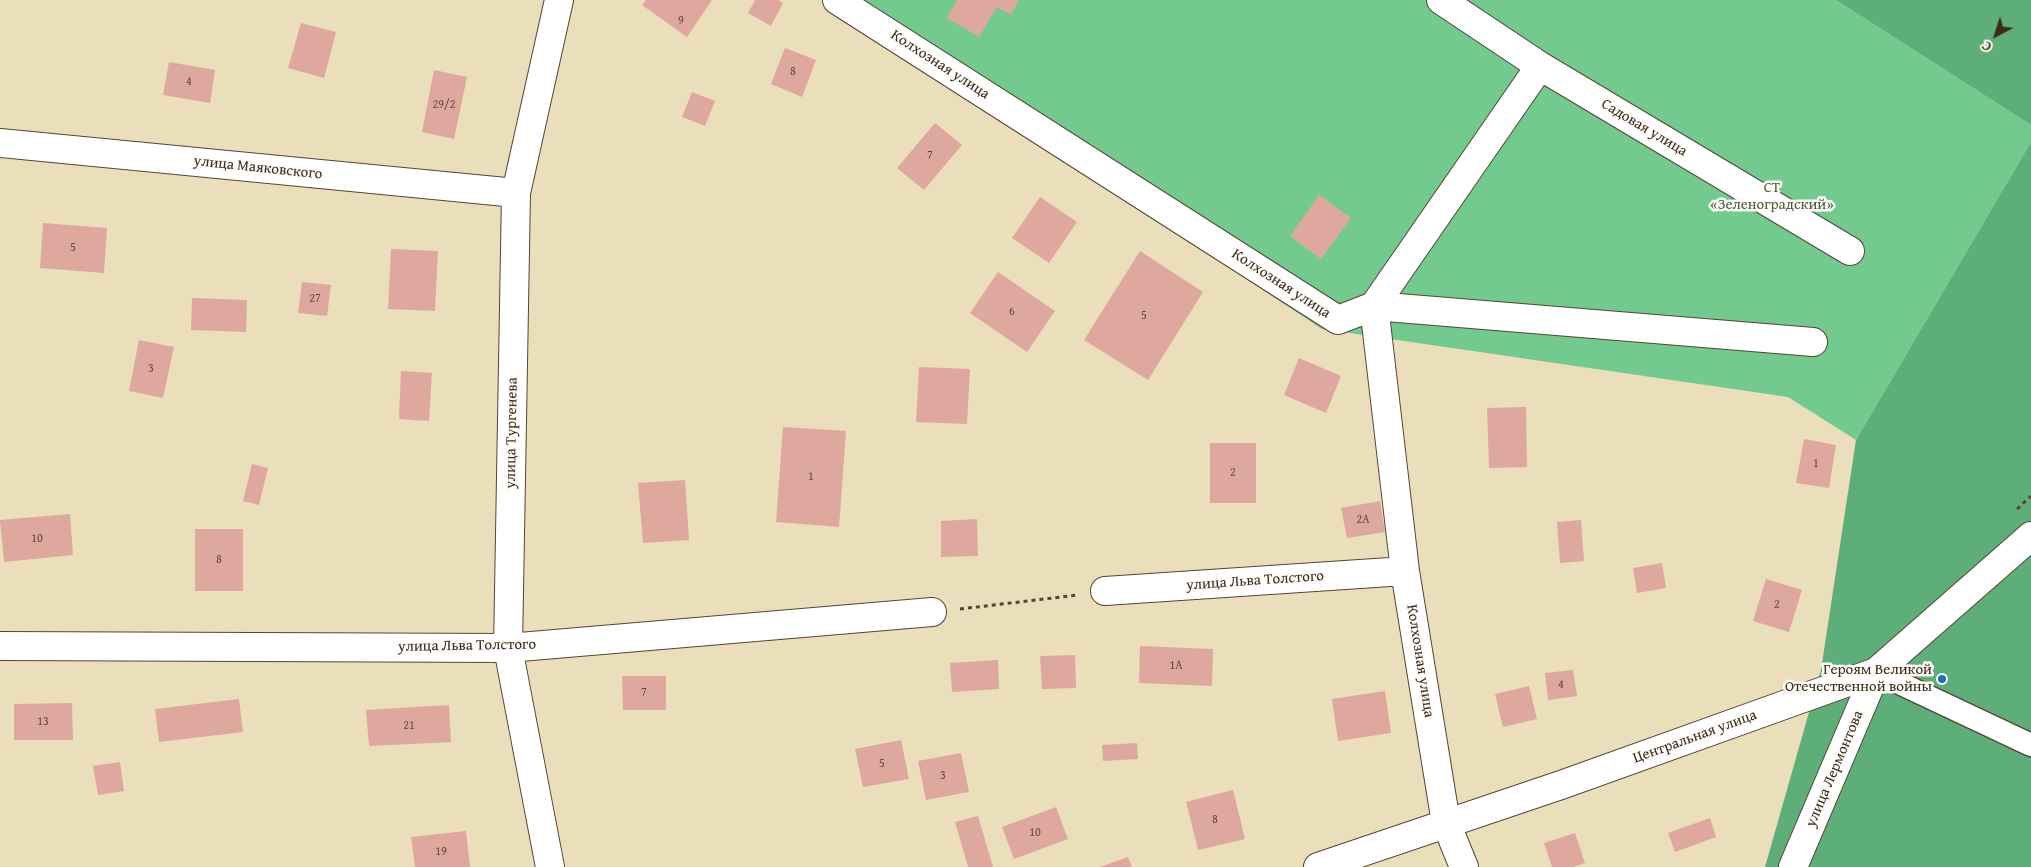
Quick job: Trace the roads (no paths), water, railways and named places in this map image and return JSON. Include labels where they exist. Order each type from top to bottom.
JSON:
[{"type":"street","name":"улица Тургенева","points":[[550,867],[508,648],[516,193],[559,0]]},
{"type":"street","name":"Колхозная улица","points":[[837,0],[1338,320],[1374,306],[1405,571],[1446,823],[1464,867]]},
{"type":"street","name":"Садовая улица","points":[[1442,0],[1540,66],[1850,251]]},
{"type":"street","points":[[1540,66],[1374,306],[1813,342]]},
{"type":"street","name":"улица Маяковского","points":[[0,143],[516,193]]},
{"type":"street","name":"Центральная улица","points":[[1318,867],[1561,786],[1876,672],[2031,536]]},
{"type":"street","name":"улица Льва Толстого","points":[[1106,592],[1405,571]]},
{"type":"street","name":"улица Льва Толстого","points":[[0,646],[508,648],[932,612]]},
{"type":"street","points":[[1876,672],[2031,745]]},
{"type":"street","name":"улица Лермонтова","points":[[1793,867],[1876,672]]},
{"type":"place","name":"Героям Великой Отечественной войны","points":[[1942,679]]},
{"type":"park label","name":"СТ «Зеленоградский»","points":[[1772,196]]}]
